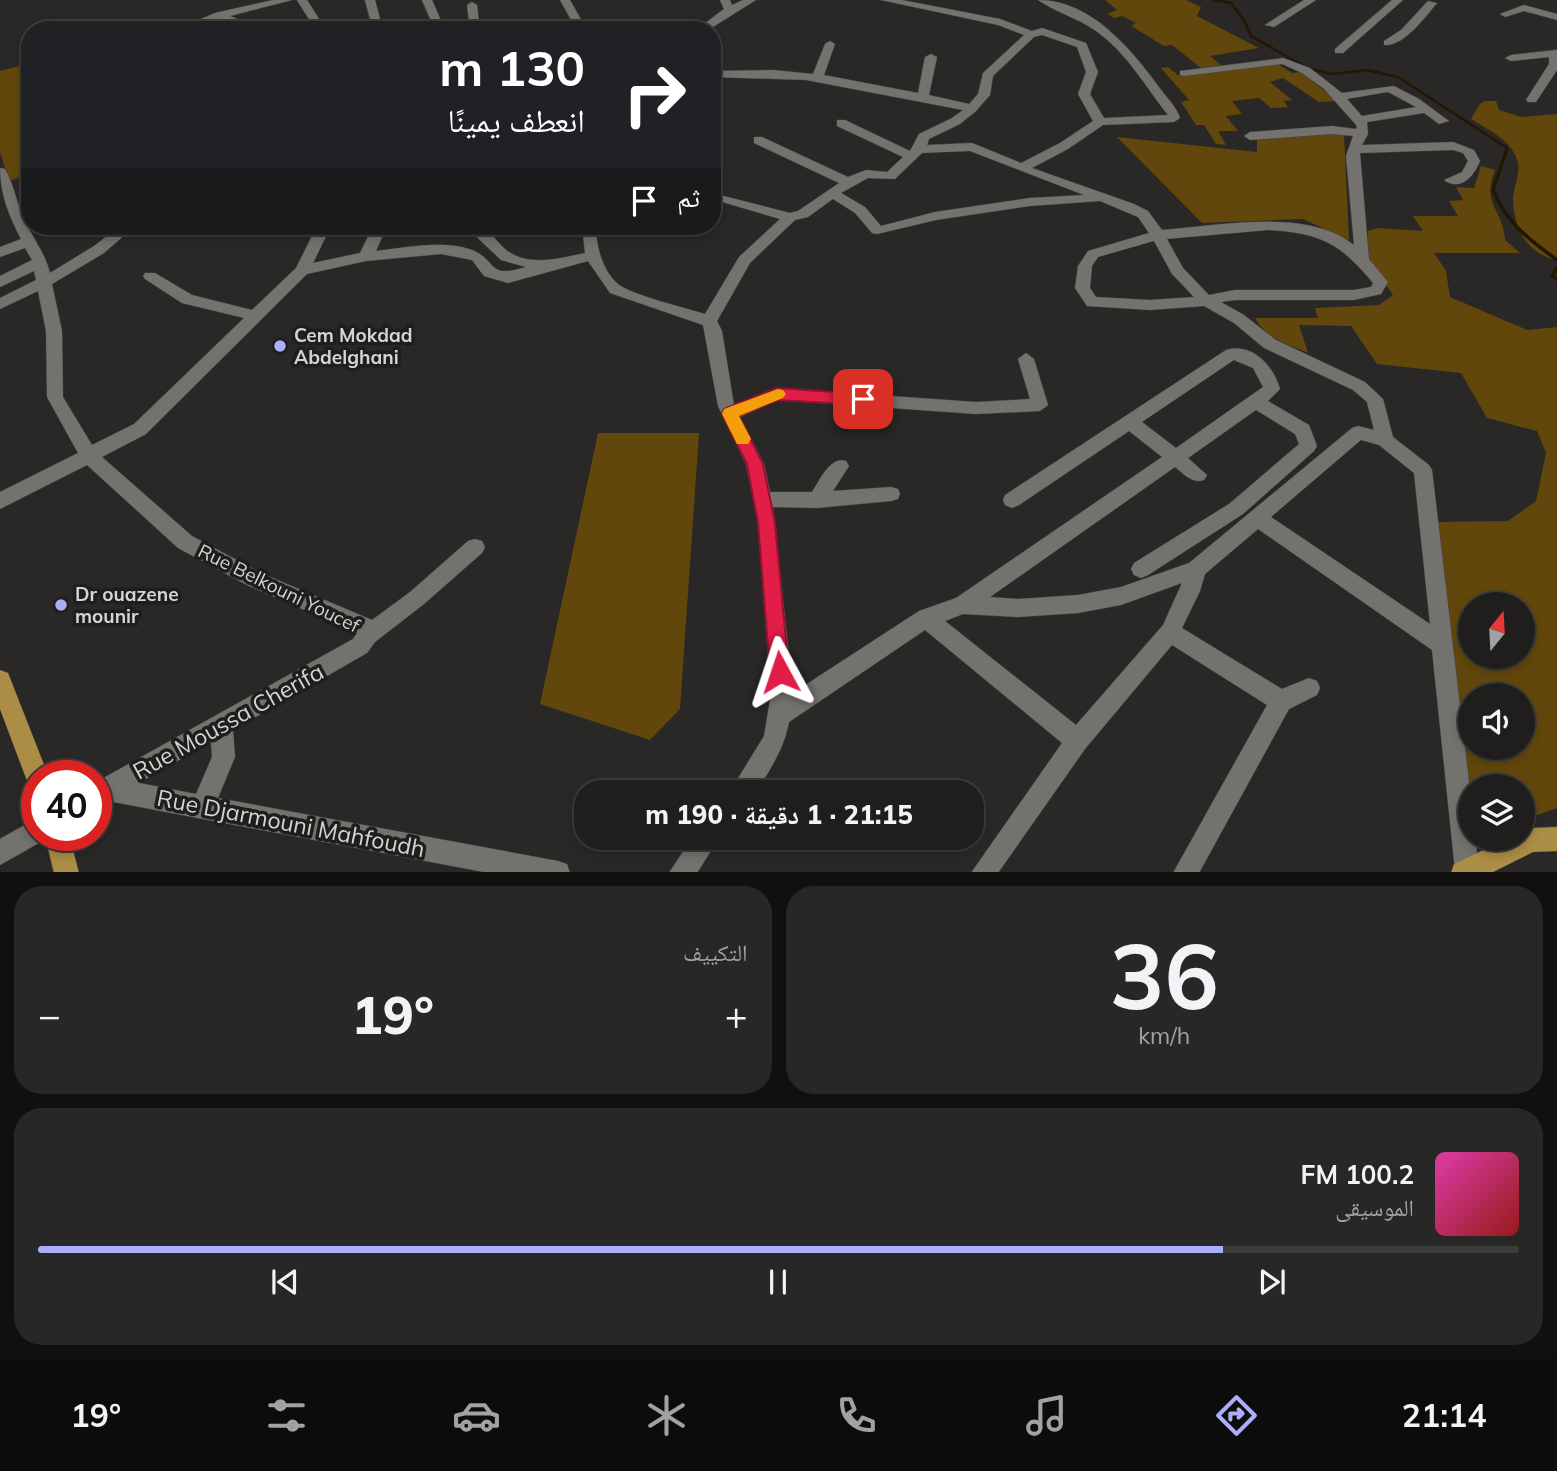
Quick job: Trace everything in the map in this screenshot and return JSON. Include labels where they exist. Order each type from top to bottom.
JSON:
[{"type":"main road","points":[[0,680],[30,760]]},
{"type":"main road","points":[[1465,871],[1532,840],[1557,839]]},
{"type":"main road","points":[[61,851],[67,872]]},
{"type":"street","points":[[205,21],[219,15],[287,0]]},
{"type":"street","points":[[302,0],[315,21]]},
{"type":"street","points":[[370,0],[376,21]]},
{"type":"street","points":[[427,0],[436,21]]},
{"type":"street","points":[[565,0],[577,21]]},
{"type":"street","points":[[710,21],[727,5],[751,0]]},
{"type":"street","points":[[886,0],[1000,22],[1026,30],[1030,35]]},
{"type":"street","points":[[1021,168],[1077,138],[1100,122],[1174,118],[1126,51],[1084,20],[1044,0]]},
{"type":"street","points":[[1270,25],[1311,0]]},
{"type":"street","points":[[1339,51],[1404,10],[1432,3]]},
{"type":"street","points":[[472,5],[474,21]]},
{"type":"street","points":[[1504,14],[1524,8],[1557,17]]},
{"type":"street","points":[[1388,43],[1404,10]]},
{"type":"street","points":[[219,15],[228,21]]},
{"type":"street","points":[[721,197],[790,217],[803,214],[848,182],[866,174],[890,176],[914,152],[923,137],[957,121],[972,108],[984,95],[987,75],[1030,35],[1042,31],[1082,45],[1092,72],[1084,94],[1100,122]]},
{"type":"street","points":[[817,78],[830,44]]},
{"type":"street","points":[[1511,58],[1556,54],[1555,64],[1532,100]]},
{"type":"street","points":[[923,98],[931,57]]},
{"type":"street","points":[[1184,73],[1283,61],[1295,65],[1338,97],[1363,126],[1352,156],[1362,259]]},
{"type":"street","points":[[721,74],[780,74],[817,78],[972,108]]},
{"type":"street","points":[[1338,97],[1390,88],[1443,121]]},
{"type":"street","points":[[1359,120],[1427,109]]},
{"type":"street","points":[[841,124],[914,152],[972,147],[1143,214],[1158,235],[1177,271],[1207,301],[1238,319],[1270,344],[1359,386],[1375,399],[1385,440]]},
{"type":"street","points":[[1250,136],[1321,131],[1362,134]]},
{"type":"street","points":[[758,140],[848,182]]},
{"type":"street","points":[[1354,149],[1453,146],[1468,150],[1474,160],[1468,176],[1451,180]]},
{"type":"street","name":"Rue Belkouni Youcef","points":[[0,172],[21,226]]},
{"type":"street","points":[[832,193],[860,210],[877,230],[935,216],[1031,202],[1100,199]]},
{"type":"street","points":[[0,223],[16,217]]},
{"type":"street","points":[[709,321],[744,260],[790,217]]},
{"type":"street","points":[[1268,226],[1295,227],[1331,237],[1353,249],[1381,282],[1376,291],[1354,295],[1235,295],[1207,301],[1150,305],[1092,302],[1082,288],[1085,266],[1093,254],[1158,235],[1268,226]]},
{"type":"street","name":"Rue Belkouni Youcef","points":[[26,235],[40,262],[54,331],[55,397],[90,457],[185,542],[254,579],[364,625],[364,641]]},
{"type":"street","points":[[0,304],[44,283],[106,246],[118,235]]},
{"type":"street","points":[[0,501],[140,429],[253,315],[302,270],[320,235]]},
{"type":"street","points":[[366,256],[376,235]]},
{"type":"street","points":[[486,235],[504,255],[521,262],[548,265]]},
{"type":"street","points":[[587,235],[607,284],[615,290],[709,321],[714,331],[717,360],[730,414],[755,464],[767,523],[781,682],[781,714],[767,755],[750,780]]},
{"type":"street","points":[[0,252],[29,241]]},
{"type":"street","points":[[302,270],[366,256],[441,250],[464,252],[477,257],[489,273],[508,278],[548,265],[595,255]]},
{"type":"street","points":[[0,282],[40,262]]},
{"type":"street","points":[[150,276],[187,299],[253,315]]},
{"type":"street","points":[[781,714],[926,618],[963,605],[1255,402],[1272,388],[1267,371],[1250,358],[1232,354],[1012,500]]},
{"type":"street","points":[[730,414],[777,394],[976,408],[1040,405],[1026,359]]},
{"type":"street","points":[[1255,402],[1303,430],[1308,446],[1325,461]]},
{"type":"street","points":[[1130,422],[1198,475]]},
{"type":"street","points":[[963,605],[1018,608],[1079,604],[1121,596],[1196,569],[1358,433],[1385,440],[1423,470],[1465,871]]},
{"type":"street","points":[[1141,569],[1236,509],[1308,446]]},
{"type":"street","points":[[817,500],[840,466]]},
{"type":"street","points":[[762,499],[817,500],[891,494]]},
{"type":"street","points":[[1257,518],[1440,643]]},
{"type":"street","name":"Rue Moussa Cherifa","points":[[112,786],[221,726],[364,641],[475,547]]},
{"type":"street","points":[[984,872],[1077,741],[1170,632],[1190,591],[1196,569]]},
{"type":"street","points":[[926,618],[1077,741]]},
{"type":"street","points":[[1170,632],[1281,702]]},
{"type":"street","points":[[1186,872],[1281,702],[1309,688]]},
{"type":"street","points":[[203,806],[224,757],[221,726]]},
{"type":"street","name":"Rue Djarmouni Mahfoudh","points":[[112,794],[203,806],[553,872]]},
{"type":"street","points":[[0,853],[21,840]]},
{"type":"street","points":[[682,872],[698,850]]},
{"type":"shaded area","points":[[1105,0],[1186,0],[1201,7],[1197,16],[1259,48],[1210,56],[1221,65],[1201,68],[1172,45],[1164,46],[1131,26],[1136,23],[1122,16],[1114,18],[1107,14],[1117,10]]},
{"type":"shaded area","points":[[1276,63],[1292,73],[1301,72],[1337,101],[1319,102],[1283,78],[1270,82],[1292,100],[1284,101],[1288,107],[1271,108],[1259,98],[1232,101],[1242,114],[1226,116],[1238,131],[1218,131],[1226,145],[1216,144],[1204,125],[1196,125],[1181,102],[1189,100],[1161,68],[1168,67],[1178,75]]},
{"type":"shaded area","points":[[21,65],[21,177],[9,181],[0,152],[0,71]]},
{"type":"shaded area","points":[[1496,101],[1499,110],[1521,117],[1557,114],[1557,260],[1530,246],[1519,230],[1513,200],[1518,173],[1516,157],[1503,140],[1471,119],[1480,104]]},
{"type":"shaded area","points":[[1344,134],[1349,240],[1303,219],[1202,223],[1117,137],[1257,152],[1257,139]]},
{"type":"shaded area","points":[[1481,166],[1495,170],[1491,182],[1491,200],[1501,221],[1505,240],[1520,253],[1434,253],[1446,271],[1450,297],[1527,330],[1557,327],[1557,808],[1535,816],[1535,774],[1468,774],[1466,760],[1535,760],[1535,683],[1458,683],[1458,699],[1434,522],[1508,521],[1536,501],[1546,453],[1537,431],[1487,418],[1461,373],[1377,364],[1351,326],[1299,325],[1308,353],[1271,336],[1255,318],[1318,318],[1315,308],[1379,305],[1393,295],[1368,259],[1368,231],[1377,228],[1423,231],[1413,216],[1458,216],[1449,201],[1463,200],[1456,187],[1474,188]]},
{"type":"shaded area","points":[[598,433],[699,433],[680,709],[650,740],[540,704]]},
{"type":"waterway","points":[[1214,0],[1231,3],[1245,22],[1251,36],[1309,69],[1333,74],[1367,70],[1398,77],[1507,148],[1506,151]]},
{"type":"waterway","points":[[1507,149],[1493,190],[1498,202],[1528,237],[1557,260]]},
{"type":"waterway","points":[[1557,268],[1552,276],[1557,279]]},
{"type":"slow traffic","points":[[743,439],[730,414],[778,394]]},
{"type":"place","name":"Cem Mokdad Abdelghani","points":[[280,346]]},
{"type":"place","name":"Dr ouazene mounir","points":[[61,605]]},
{"type":"route","points":[[780,672],[767,523],[755,464],[730,414],[777,394],[863,399]]}]
